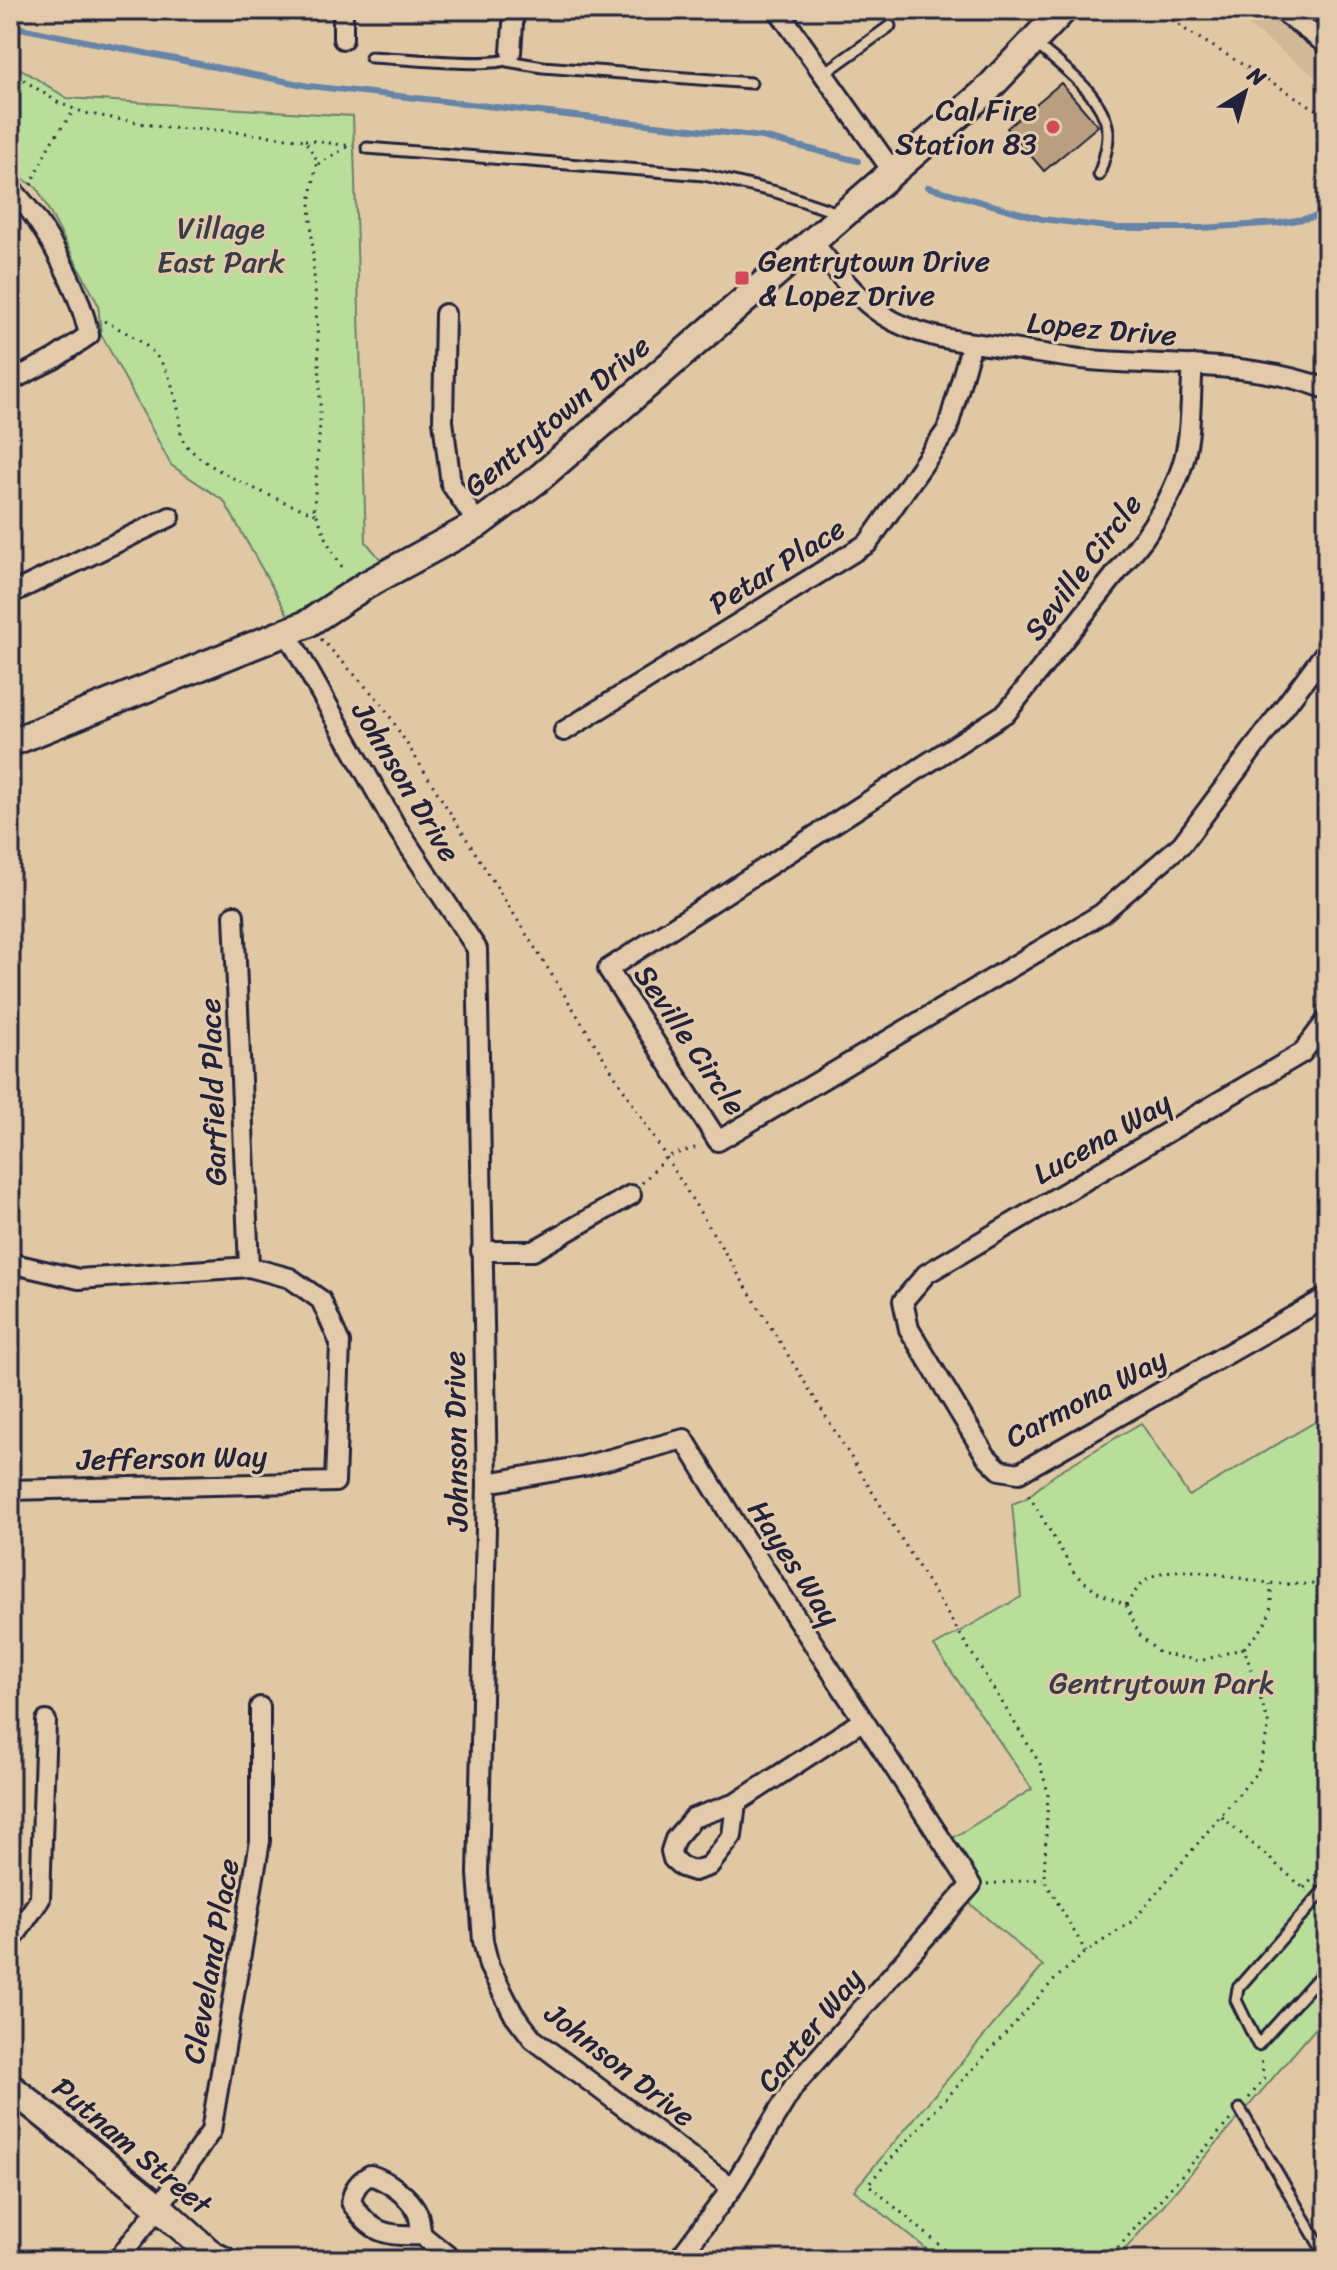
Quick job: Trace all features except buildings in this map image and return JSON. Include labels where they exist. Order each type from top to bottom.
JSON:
[{"type":"street","points":[[343,10],[343,39]]},
{"type":"street","points":[[509,57],[514,10]]},
{"type":"street","points":[[778,10],[893,172]]},
{"type":"street","name":"Gentrytown Drive","points":[[10,743],[297,628],[478,524],[537,480],[986,91],[1063,10]]},
{"type":"street","points":[[1281,10],[1327,45]]},
{"type":"street","points":[[10,381],[54,359],[89,335],[83,311],[33,212],[16,195]]},
{"type":"street","name":"Lopez Drive","points":[[811,240],[857,294],[880,314],[902,326],[972,343],[1091,360],[1278,373],[1327,389]]},
{"type":"street","points":[[445,314],[443,421],[451,484],[478,524]]},
{"type":"street","name":"Petar Place","points":[[564,731],[868,543],[947,430],[972,343]]},
{"type":"street","name":"Seville Circle","points":[[1193,365],[1185,456],[1177,483],[1144,538],[1007,712],[608,969],[718,1141],[1101,914],[1182,844],[1327,650]]},
{"type":"street","points":[[10,594],[170,517]]},
{"type":"street","name":"Johnson Drive","points":[[297,628],[395,825],[477,949],[487,1483],[478,1874],[483,1941],[489,1966],[513,2013],[533,2039],[732,2188]]},
{"type":"street","name":"Garfield Place","points":[[234,915],[249,1267]]},
{"type":"street","name":"Lucena Way","points":[[903,1301],[926,1274],[1302,1053],[1327,1020]]},
{"type":"street","points":[[481,1251],[533,1251],[631,1195]]},
{"type":"street","points":[[10,1263],[79,1279],[249,1267]]},
{"type":"street","name":"Jefferson Way","points":[[10,1490],[335,1482],[340,1343],[321,1300],[290,1278],[249,1267]]},
{"type":"street","name":"Carmona Way","points":[[903,1301],[909,1329],[986,1456],[1000,1470],[1019,1473],[1327,1297]]},
{"type":"street","name":"Hayes Way","points":[[487,1483],[584,1466],[684,1439],[862,1721],[971,1885]]},
{"type":"street","name":"Cleveland Place","points":[[117,2260],[159,2207],[211,2131],[260,1841],[260,1707]]},
{"type":"street","points":[[10,1943],[40,1899],[46,1721]]},
{"type":"street","points":[[736,1803],[862,1721]]},
{"type":"street","name":"Carter Way","points":[[678,2260],[732,2188],[794,2086],[971,1885]]},
{"type":"street","name":"Putnam Street","points":[[10,2087],[217,2258]]},
{"type":"street","points":[[422,2235],[453,2260]]},
{"type":"lane","points":[[822,75],[890,26]]},
{"type":"lane","points":[[1034,42],[1078,81],[1102,113],[1108,131],[1099,175]]},
{"type":"lane","points":[[371,57],[441,61],[509,57],[543,67],[751,83]]},
{"type":"lane","points":[[367,148],[704,175],[776,192],[842,214]]},
{"type":"lane","points":[[1327,1887],[1238,1988],[1236,2000],[1258,2045],[1327,1968]]},
{"type":"lane","points":[[1240,2109],[1327,2258]]},
{"type":"path","points":[[1160,10],[1186,30],[1327,116]]},
{"type":"path","points":[[10,71],[59,103],[124,122],[367,148]]},
{"type":"path","points":[[16,195],[75,109]]},
{"type":"path","points":[[305,140],[317,160],[310,203],[320,379],[314,508],[330,547],[357,591]]},
{"type":"path","points":[[316,165],[349,146]]},
{"type":"path","points":[[83,311],[151,347],[171,378],[183,440],[193,453],[273,499],[316,514]]},
{"type":"path","points":[[297,628],[382,704],[1040,1764],[1048,1793],[1044,1879],[1086,1952]]},
{"type":"path","points":[[631,1195],[666,1157],[718,1141]]},
{"type":"path","points":[[1019,1473],[1030,1500],[1075,1574],[1099,1593],[1126,1605],[1139,1634],[1159,1653],[1200,1661],[1244,1648],[1268,1620],[1273,1606],[1270,1584]]},
{"type":"path","points":[[1126,1605],[1137,1588],[1154,1575],[1207,1571],[1270,1584],[1327,1584]]},
{"type":"path","points":[[957,2260],[868,2184],[1056,1978],[1086,1952],[1134,1920],[1258,1771],[1269,1725],[1244,1648]]},
{"type":"path","points":[[1222,1817],[1316,1900]]},
{"type":"path","points":[[1304,1888],[1327,1863]]},
{"type":"path","points":[[971,1885],[1044,1879]]},
{"type":"path","points":[[1107,2260],[1264,2078],[1258,2045]]},
{"type":"shaded area","points":[[1228,10],[1327,10],[1327,86]]},
{"type":"green space","name":"Village East Park","points":[[10,62],[67,98],[353,116],[366,542],[382,561],[289,617],[224,501],[171,465],[101,334],[98,304],[37,188],[14,173],[10,165]]},
{"type":"green space","name":"Gentrytown Park","points":[[1327,1415],[1327,2015],[1116,2260],[940,2260],[854,2190],[1043,1966],[961,1896],[971,1885],[943,1844],[1032,1789],[934,1646],[1021,1597],[1012,1504],[1025,1499],[1058,1472],[1141,1423],[1189,1496]]},
{"type":"waterway","points":[[10,26],[309,86],[762,137],[858,161]]},
{"type":"waterway","points":[[928,187],[1042,219],[1115,228],[1201,228],[1279,223],[1327,215]]},
{"type":"place","name":"Cal Fire Station 83","points":[[1053,127]]},
{"type":"place","name":"Gentrytown Drive & Lopez Drive","points":[[742,278]]}]
